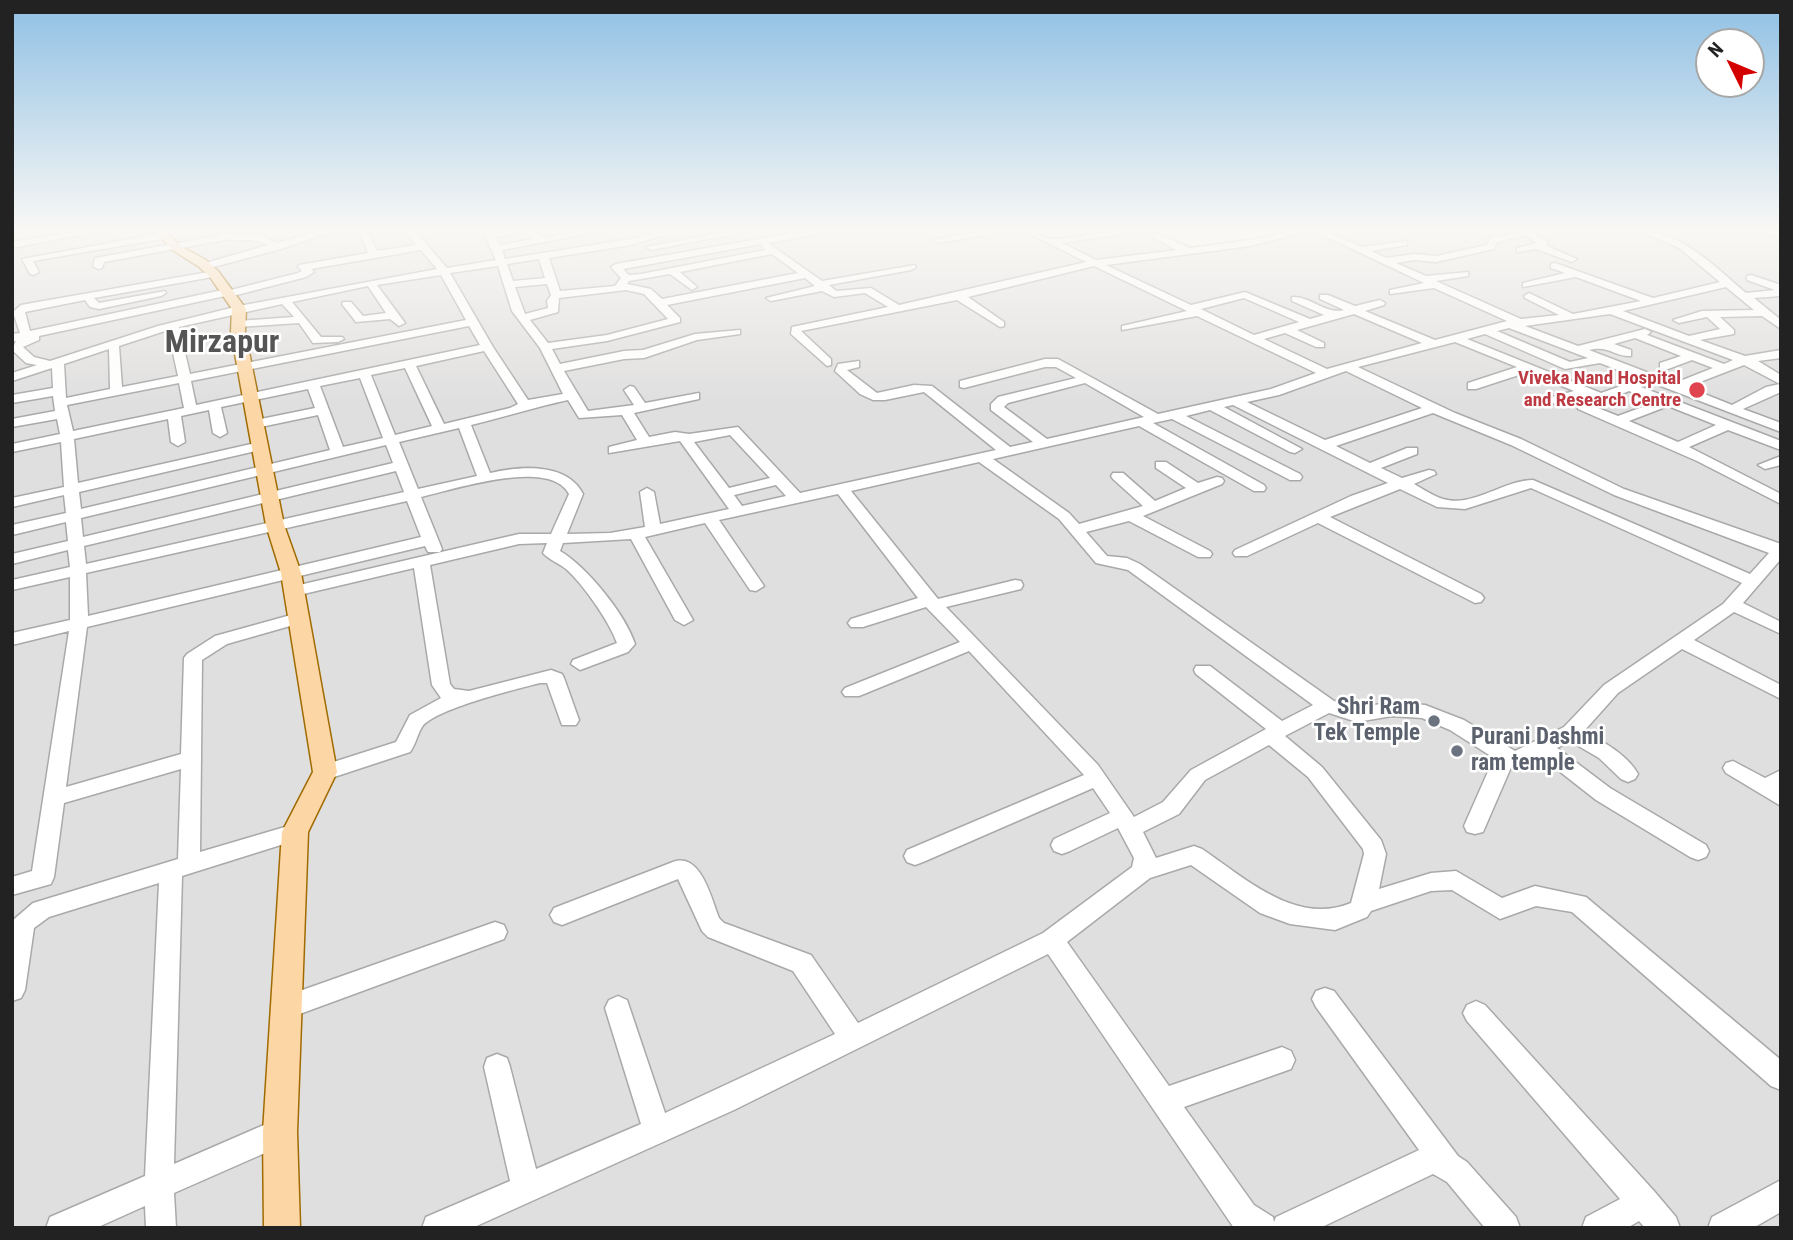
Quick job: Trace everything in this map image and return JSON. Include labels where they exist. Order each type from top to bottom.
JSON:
[{"type":"main road","points":[[223,289],[245,366],[275,525],[293,582],[325,772],[295,832],[280,1132],[282,1228]]},
{"type":"street","points":[[12,377],[173,325],[228,289]]},
{"type":"street","points":[[12,338],[72,327],[235,289]]},
{"type":"street","points":[[26,335],[16,316],[18,310],[87,296],[94,305],[99,306],[225,291],[285,300],[341,289]]},
{"type":"street","points":[[375,289],[401,326]]},
{"type":"street","points":[[454,289],[487,347],[525,405]]},
{"type":"street","points":[[510,289],[517,311],[545,347],[584,415],[626,411],[694,396]]},
{"type":"street","points":[[554,289],[556,295]]},
{"type":"street","points":[[523,318],[554,310],[552,301],[556,295],[591,289]]},
{"type":"street","points":[[545,347],[607,338],[674,321],[675,318],[655,299],[635,289]]},
{"type":"street","points":[[655,299],[669,289]]},
{"type":"street","points":[[655,299],[686,289]]},
{"type":"street","points":[[655,299],[719,289]]},
{"type":"street","points":[[771,298],[810,289]]},
{"type":"street","points":[[827,289],[836,294],[867,290],[897,308]]},
{"type":"street","points":[[827,362],[795,332],[796,329],[989,289]]},
{"type":"street","points":[[1151,289],[1327,374]]},
{"type":"street","points":[[1394,292],[1406,289]]},
{"type":"street","points":[[1447,289],[1577,350],[1781,428]]},
{"type":"street","points":[[1531,289],[1528,290],[1572,317]]},
{"type":"street","points":[[1618,289],[1652,301]]},
{"type":"street","points":[[12,639],[79,622],[429,560],[519,539],[610,538],[710,519],[1275,392],[1347,367],[1515,323],[1612,311],[1702,289]]},
{"type":"street","points":[[1737,289],[1781,326]]},
{"type":"street","points":[[225,291],[271,323],[301,319]]},
{"type":"street","points":[[1745,296],[1781,291]]},
{"type":"street","points":[[1126,328],[1245,295],[1310,323]]},
{"type":"street","points":[[655,299],[745,296]]},
{"type":"street","points":[[960,296],[1000,324]]},
{"type":"street","points":[[1324,297],[1434,344]]},
{"type":"street","points":[[1296,299],[1335,316]]},
{"type":"street","points":[[285,300],[320,342],[401,326],[470,317]]},
{"type":"street","points":[[1255,338],[1380,303]]},
{"type":"street","points":[[347,304],[360,320],[394,315]]},
{"type":"street","points":[[1612,311],[1765,368],[1781,381]]},
{"type":"street","points":[[1679,320],[1710,314],[1765,313]]},
{"type":"street","points":[[1690,340],[1711,333],[1730,332],[1710,314]]},
{"type":"street","points":[[12,423],[61,402],[245,366],[470,317]]},
{"type":"street","points":[[173,325],[191,410]]},
{"type":"street","points":[[54,363],[33,362],[17,353],[17,348],[20,343],[72,327]]},
{"type":"street","points":[[1577,350],[1658,328]]},
{"type":"street","points":[[1286,329],[1320,345]]},
{"type":"street","points":[[1486,330],[1569,366],[1600,359]]},
{"type":"street","points":[[556,369],[624,355],[644,354],[705,335],[736,332]]},
{"type":"street","points":[[1634,334],[1724,368]]},
{"type":"street","points":[[1455,338],[1601,397]]},
{"type":"street","points":[[1602,343],[1627,353]]},
{"type":"street","points":[[112,344],[116,350],[116,392]]},
{"type":"street","points":[[12,448],[487,347]]},
{"type":"street","points":[[1674,388],[1745,360],[1781,354]]},
{"type":"street","points":[[1664,366],[1692,356]]},
{"type":"street","points":[[1003,400],[970,382],[1052,362],[1064,364],[1157,419]]},
{"type":"street","points":[[41,911],[43,877],[79,622],[78,570],[67,436],[54,363]]},
{"type":"street","points":[[409,363],[440,429]]},
{"type":"street","points":[[855,364],[842,367],[841,371],[870,395],[881,397],[919,386],[928,388],[1008,453]]},
{"type":"street","points":[[982,458],[1012,482],[1056,510],[1077,529],[1102,559],[1134,567],[1327,706],[1357,715],[1392,709],[1424,712],[1457,725],[1505,756],[1525,755],[1571,732],[1611,689],[1680,640],[1705,627],[1733,605],[1779,550],[1619,492],[1510,439],[1434,408],[1347,367]]},
{"type":"street","points":[[1472,386],[1528,368]]},
{"type":"street","points":[[364,373],[430,540],[429,560],[442,685],[448,694],[458,697]]},
{"type":"street","points":[[1045,444],[996,407],[1003,400],[1088,379]]},
{"type":"street","points":[[1652,379],[1601,397],[1583,407],[1677,448],[1781,500]]},
{"type":"street","points":[[313,384],[338,452]]},
{"type":"street","points":[[1630,387],[1781,446]]},
{"type":"street","points":[[1731,410],[1770,390],[1781,388]]},
{"type":"street","points":[[630,390],[642,408]]},
{"type":"street","points":[[1557,400],[1586,391]]},
{"type":"street","points":[[12,530],[571,396]]},
{"type":"street","points":[[12,399],[61,402]]},
{"type":"street","points":[[1235,401],[1442,504],[1457,506],[1523,484],[1539,485],[1754,582]]},
{"type":"street","points":[[1616,422],[1667,402]]},
{"type":"street","points":[[214,405],[220,433]]},
{"type":"street","points":[[1212,406],[1295,449]]},
{"type":"street","points":[[1324,445],[1434,408]]},
{"type":"street","points":[[12,503],[71,489],[258,435],[323,410]]},
{"type":"street","points":[[626,411],[646,442]]},
{"type":"street","points":[[174,413],[178,442]]},
{"type":"street","points":[[1174,415],[1295,477]]},
{"type":"street","points":[[1141,422],[1259,488]]},
{"type":"street","points":[[464,423],[485,478]]},
{"type":"street","points":[[1677,448],[1727,425]]},
{"type":"street","points":[[614,450],[675,436],[686,439],[733,430],[797,499]]},
{"type":"street","points":[[686,439],[739,512]]},
{"type":"street","points":[[1369,468],[1412,451]]},
{"type":"street","points":[[1765,466],[1781,460]]},
{"type":"street","points":[[1161,465],[1197,489]]},
{"type":"street","points":[[12,559],[400,466]]},
{"type":"street","points":[[12,585],[519,472],[565,479],[571,483],[576,494],[553,555],[571,565],[596,593],[626,644],[616,651],[580,664]]},
{"type":"street","points":[[1241,554],[1356,499],[1429,474]]},
{"type":"street","points":[[1118,476],[1153,507]]},
{"type":"street","points":[[725,493],[780,480]]},
{"type":"street","points":[[1077,529],[1130,516],[1217,481]]},
{"type":"street","points":[[842,489],[931,603],[1034,707],[1097,778],[1126,822],[1145,859],[1142,872]]},
{"type":"street","points":[[647,492],[645,532],[684,620]]},
{"type":"street","points":[[1130,516],[1204,554]]},
{"type":"street","points":[[1319,517],[1475,598]]},
{"type":"street","points":[[710,519],[756,586]]},
{"type":"street","points":[[293,582],[430,540]]},
{"type":"street","points":[[857,623],[1014,585]]},
{"type":"street","points":[[1733,605],[1781,629]]},
{"type":"street","points":[[161,1228],[159,1185],[180,867],[190,759],[193,658],[221,640],[298,618]]},
{"type":"street","points":[[1680,640],[1781,693]]},
{"type":"street","points":[[852,692],[971,644]]},
{"type":"street","points":[[1203,670],[1315,772],[1370,839],[1374,854],[1363,904]]},
{"type":"street","points":[[325,772],[403,747],[408,742],[412,725],[417,720],[458,697],[551,676],[555,678],[569,720]]},
{"type":"street","points":[[1062,845],[1171,808],[1200,774],[1327,706]]},
{"type":"street","points":[[1571,732],[1606,753],[1628,774]]},
{"type":"street","points":[[1542,747],[1603,794],[1698,851]]},
{"type":"street","points":[[1475,825],[1505,756]]},
{"type":"street","points":[[55,798],[190,759]]},
{"type":"street","points":[[1733,768],[1775,788]]},
{"type":"street","points":[[915,856],[1097,778]]},
{"type":"street","points":[[12,990],[23,923],[41,911],[295,832]]},
{"type":"street","points":[[437,1228],[724,1101],[1052,940],[1142,872],[1194,855],[1268,906],[1290,914],[1335,920],[1349,916],[1363,904],[1431,882],[1456,880],[1500,909],[1535,896],[1578,904],[1781,1077]]},
{"type":"street","points":[[562,915],[681,868],[690,876],[710,924],[716,930],[802,963],[853,1038]]},
{"type":"street","points":[[12,886],[43,877]]},
{"type":"street","points":[[286,1007],[495,932]]},
{"type":"street","points":[[1052,940],[1243,1216],[1262,1228]]},
{"type":"street","points":[[1325,999],[1447,1164],[1505,1228]]},
{"type":"street","points":[[618,1008],[657,1131]]},
{"type":"street","points":[[1476,1013],[1665,1228]]},
{"type":"street","points":[[1164,1101],[1282,1060]]},
{"type":"street","points":[[497,1067],[526,1188]]},
{"type":"street","points":[[61,1228],[280,1132]]},
{"type":"street","points":[[1287,1228],[1427,1161],[1436,1159],[1447,1164]]},
{"type":"street","points":[[1723,1228],[1781,1195]]},
{"type":"street","points":[[1597,1228],[1643,1202]]},
{"type":"shaded area","points":[[12,289],[1781,289],[1781,1228],[12,1228]]},
{"type":"place","name":"Viveka Nand Hospital and Research Centre","points":[[1697,390]]},
{"type":"place","name":"Shri Ram Tek Temple","points":[[1434,721]]},
{"type":"place","name":"Purani Dashmi ram temple","points":[[1457,751]]},
{"type":"district","name":"Mirzapur","points":[[222,344]]}]
